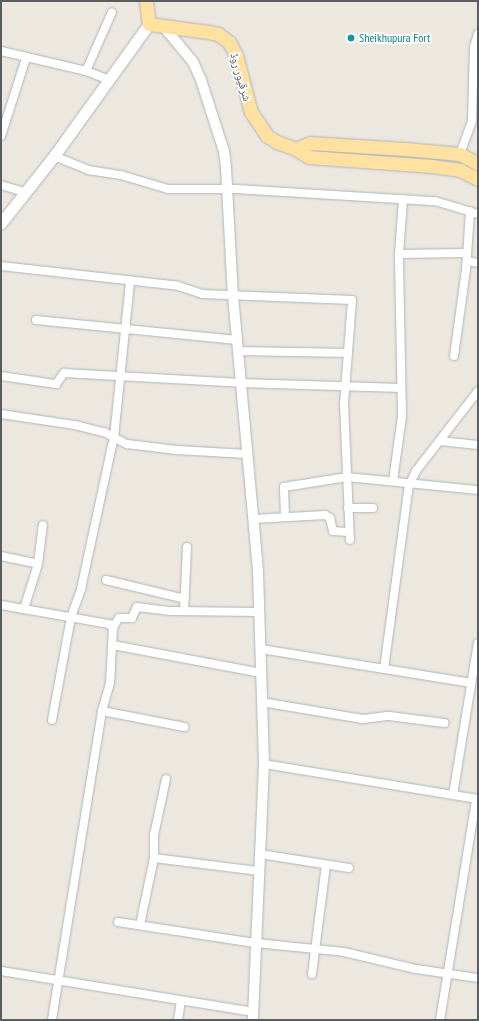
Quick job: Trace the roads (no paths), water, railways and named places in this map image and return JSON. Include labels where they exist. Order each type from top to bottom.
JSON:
[{"type":"main road","points":[[1,223],[54,156],[149,24],[146,1]]},
{"type":"main road","name":"شرقپور روڈ","points":[[149,24],[218,34],[229,42],[236,55],[254,117],[267,136],[277,142],[296,149],[309,157],[432,166],[460,170],[478,179]]},
{"type":"main road","points":[[296,149],[310,144],[460,154],[478,164]]},
{"type":"street","points":[[86,71],[112,12]]},
{"type":"street","points":[[1,971],[181,1001],[254,1016],[264,764],[260,612],[254,519],[232,296],[224,151],[202,80],[193,62],[164,27]]},
{"type":"street","points":[[460,154],[472,121],[474,47],[478,34]]},
{"type":"street","points":[[1,51],[86,71],[110,80]]},
{"type":"street","points":[[1,136],[26,58]]},
{"type":"street","points":[[54,156],[88,170],[121,175],[168,189],[227,190],[436,201],[474,212],[454,356]]},
{"type":"street","points":[[1,185],[24,192]]},
{"type":"street","points":[[393,481],[402,416],[399,254],[403,199]]},
{"type":"street","points":[[399,254],[467,257],[478,263]]},
{"type":"street","points":[[1,266],[178,286],[202,294],[351,300],[353,303],[346,386],[347,477],[350,536],[333,531],[328,515],[254,519]]},
{"type":"street","points":[[52,720],[71,617],[81,589],[114,437],[127,330],[130,281]]},
{"type":"street","points":[[36,320],[237,340]]},
{"type":"street","points":[[238,351],[348,353]]},
{"type":"street","points":[[1,376],[56,384],[64,373],[241,383],[401,388]]},
{"type":"street","points":[[384,669],[402,553],[406,500],[411,483],[440,441],[478,391]]},
{"type":"street","points":[[1,414],[74,425],[114,437],[122,443],[158,448],[247,454]]},
{"type":"street","points":[[440,441],[478,445]]},
{"type":"street","points":[[285,517],[284,487],[347,477],[478,490]]},
{"type":"street","points":[[348,508],[373,508]]},
{"type":"street","points":[[24,609],[38,564],[44,525]]},
{"type":"street","points":[[184,611],[187,547]]},
{"type":"street","points":[[1,556],[38,564]]},
{"type":"street","points":[[106,580],[185,599]]},
{"type":"street","points":[[1,605],[71,617],[112,627]]},
{"type":"street","points":[[52,1020],[102,711],[110,683],[112,627],[119,618],[132,618],[137,607],[184,611],[260,612]]},
{"type":"street","points":[[453,795],[474,679],[478,643]]},
{"type":"street","points":[[112,645],[261,673]]},
{"type":"street","points":[[261,649],[384,669],[474,679]]},
{"type":"street","points":[[262,702],[363,719],[389,716],[445,723]]},
{"type":"street","points":[[102,711],[184,728]]},
{"type":"street","points":[[264,764],[477,799],[440,1020]]},
{"type":"street","points":[[140,925],[154,858],[154,835],[166,779]]},
{"type":"street","points":[[260,854],[349,868]]},
{"type":"street","points":[[154,858],[259,871]]},
{"type":"street","points":[[312,974],[326,865]]},
{"type":"street","points":[[118,922],[256,943],[316,948],[478,978]]},
{"type":"street","points":[[178,1020],[181,1001]]},
{"type":"place","name":"Sheikhupura Fort","points":[[351,38]]}]
